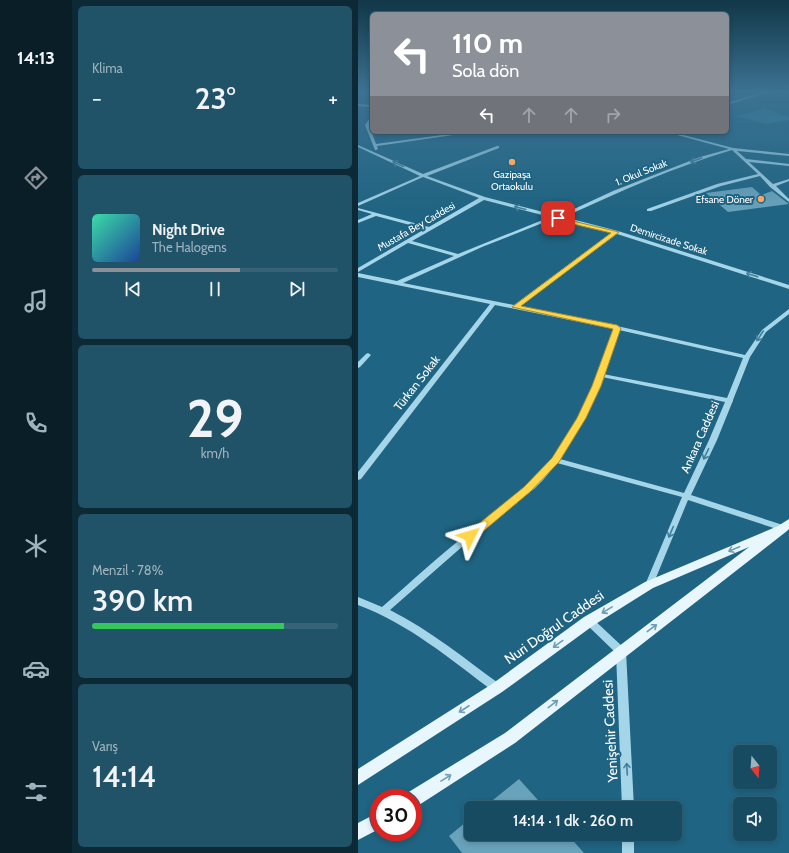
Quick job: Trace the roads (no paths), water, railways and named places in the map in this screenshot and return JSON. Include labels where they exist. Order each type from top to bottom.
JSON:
[{"type":"main road","name":"Nuri Doğrul Caddesi","points":[[358,778],[497,688],[590,621],[649,585],[786,526]]},
{"type":"main road","points":[[422,792],[510,738],[621,651],[786,526]]},
{"type":"main road","points":[[358,832],[370,825]]},
{"type":"street","points":[[370,134],[379,155]]},
{"type":"street","points":[[374,145],[457,134]]},
{"type":"street","points":[[675,134],[733,150],[789,155]]},
{"type":"street","name":"Demircizade Sokak","points":[[358,146],[423,176],[483,198],[556,218],[616,232],[789,287]]},
{"type":"street","points":[[358,205],[423,176],[498,147]]},
{"type":"street","points":[[733,150],[789,201]]},
{"type":"street","name":"1. Okul Sokak","points":[[398,283],[459,256],[556,218],[669,170],[733,150]]},
{"type":"street","points":[[745,160],[789,165]]},
{"type":"street","points":[[649,210],[719,185],[759,175]]},
{"type":"street","points":[[772,186],[789,180]]},
{"type":"street","name":"Mustafa Bey Caddesi","points":[[358,270],[483,198]]},
{"type":"street","points":[[358,209],[429,229]]},
{"type":"street","points":[[358,222],[376,214]]},
{"type":"street","points":[[515,307],[616,232]]},
{"type":"street","points":[[407,241],[459,256]]},
{"type":"street","points":[[358,275],[617,328],[746,357]]},
{"type":"street","name":"Türkan Sokak","points":[[358,477],[494,303]]},
{"type":"street","name":"Ankara Caddesi","points":[[649,585],[686,496],[730,401],[746,357],[764,331],[789,311]]},
{"type":"street","points":[[383,611],[528,489],[556,460],[581,418],[600,375],[617,328]]},
{"type":"street","points":[[358,366],[368,355]]},
{"type":"street","points":[[600,375],[730,401]]},
{"type":"street","points":[[556,460],[686,496],[786,526]]},
{"type":"street","points":[[358,601],[383,611],[414,627],[497,688]]},
{"type":"street","points":[[590,621],[621,651]]},
{"type":"street","name":"Yenişehir Caddesi","points":[[621,651],[628,801]]},
{"type":"street","points":[[628,841],[628,853]]},
{"type":"place","name":"Gazipaşa Ortaokulu","points":[[512,162]]},
{"type":"place","name":"Efsane Döner","points":[[761,199]]}]
